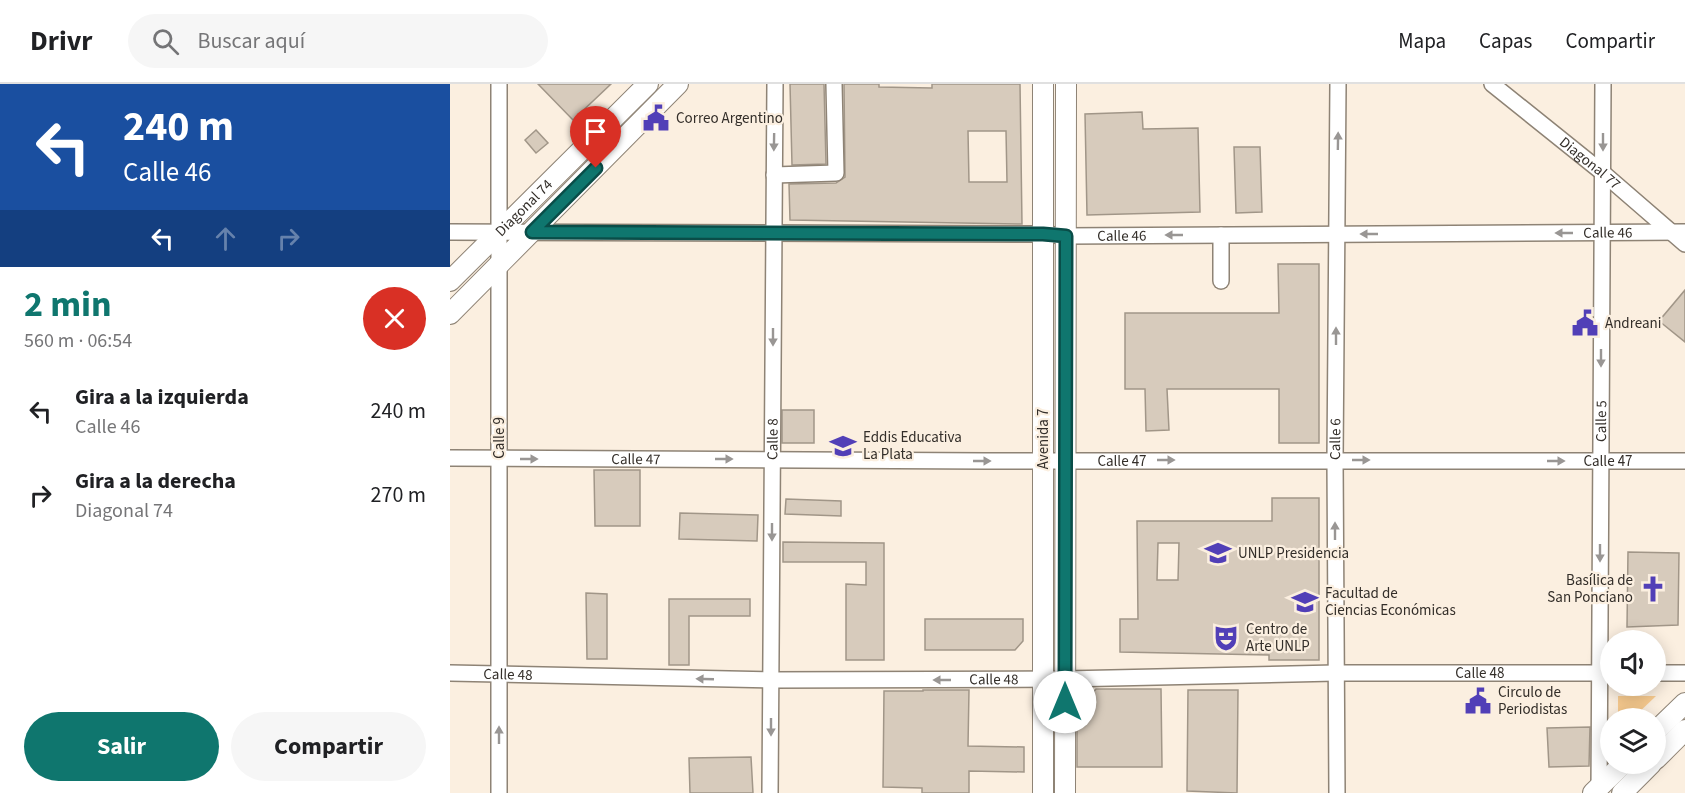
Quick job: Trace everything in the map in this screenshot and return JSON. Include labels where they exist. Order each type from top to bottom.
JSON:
[{"type":"main road","name":"Diagonal 74","points":[[450,281],[648,84]]},
{"type":"main road","name":"Diagonal 74","points":[[450,315],[678,84]]},
{"type":"main road","name":"Avenida 7","points":[[1042,793],[1043,84]]},
{"type":"main road","name":"Avenida 7","points":[[1065,793],[1066,84]]},
{"type":"main road","points":[[1666,721],[1685,703]]},
{"type":"main road","points":[[1666,749],[1685,730]]},
{"type":"main road","points":[[1597,791],[1613,774]]},
{"type":"main road","points":[[1622,793],[1642,774]]},
{"type":"street","name":"Calle 9","points":[[499,84],[499,793]]},
{"type":"street","name":"Calle 8","points":[[770,793],[775,84]]},
{"type":"street","points":[[774,175],[836,173],[834,84]]},
{"type":"street","name":"Calle 6","points":[[1336,793],[1335,460],[1338,84]]},
{"type":"street","name":"Diagonal 77","points":[[1492,84],[1677,232],[1685,244]]},
{"type":"street","name":"Calle 5","points":[[1603,84],[1601,461],[1604,630]]},
{"type":"street","name":"Calle 46","points":[[450,232],[1043,234],[1066,236],[1677,232]]},
{"type":"street","points":[[1221,235],[1221,281]]},
{"type":"street","name":"Calle 47","points":[[450,458],[1685,461]]},
{"type":"street","name":"Calle 48","points":[[450,673],[771,680],[1043,680],[1335,673],[1600,672]]},
{"type":"street","points":[[1666,673],[1685,674]]},
{"type":"street","name":"Calle 5","points":[[1597,791],[1603,696]]},
{"type":"shaded area","points":[[1618,696],[1656,696],[1643,708],[1618,708]]},
{"type":"building","points":[[538,84],[611,84],[573,120]]},
{"type":"building","points":[[790,84],[824,84],[826,164],[792,165]]},
{"type":"building","points":[[844,84],[932,88],[932,84],[1020,84],[1022,224],[790,220],[789,184],[836,183],[845,177]],"holes":[[[968,131],[1006,131],[1007,182],[969,182]]]},
{"type":"building","points":[[1142,112],[1143,129],[1198,128],[1200,212],[1087,215],[1085,114]]},
{"type":"building","points":[[536,130],[548,143],[536,153],[525,140]]},
{"type":"building","points":[[1234,147],[1260,147],[1262,212],[1236,213]]},
{"type":"building","points":[[1278,264],[1319,264],[1319,443],[1279,443],[1279,389],[1167,389],[1169,430],[1146,431],[1145,389],[1125,389],[1125,313],[1279,313]]},
{"type":"building","points":[[1685,290],[1685,342],[1659,321]]},
{"type":"building","points":[[782,410],[814,410],[814,443],[782,443]]},
{"type":"building","points":[[594,470],[640,470],[640,526],[595,526]]},
{"type":"building","points":[[1272,498],[1319,498],[1319,660],[1269,660],[1269,655],[1120,652],[1120,619],[1138,619],[1137,521],[1272,521]],"holes":[[[1158,543],[1179,543],[1178,580],[1157,580]]]},
{"type":"building","points":[[786,499],[841,501],[841,516],[785,514]]},
{"type":"building","points":[[680,513],[758,515],[757,541],[679,539]]},
{"type":"building","points":[[783,542],[884,543],[884,660],[846,660],[846,584],[866,585],[866,562],[783,562]]},
{"type":"building","name":"Basílica de San Ponciano","points":[[1628,552],[1679,553],[1678,625],[1627,627]]},
{"type":"building","points":[[586,593],[607,594],[607,659],[587,659]]},
{"type":"building","points":[[669,599],[750,599],[750,616],[689,616],[689,665],[669,665]]},
{"type":"building","points":[[925,619],[1023,619],[1023,641],[1015,650],[925,650]]},
{"type":"building","points":[[1096,689],[1161,689],[1162,767],[1077,767],[1077,710]]},
{"type":"building","points":[[969,690],[968,746],[1024,747],[1024,772],[969,771],[969,793],[922,793],[922,788],[883,787],[884,691]]},
{"type":"building","points":[[1188,690],[1238,690],[1237,793],[1187,791]]},
{"type":"building","points":[[1590,727],[1589,766],[1549,767],[1547,728]]},
{"type":"building","points":[[751,757],[753,793],[690,793],[689,758]]},
{"type":"place","name":"Correo Argentino","points":[[656,118]]},
{"type":"place","name":"Andreani","points":[[1585,323]]},
{"type":"place","name":"Eddis Educativa La Plata","points":[[843,446]]},
{"type":"place","name":"UNLP Presidencia","points":[[1218,553]]},
{"type":"place","name":"Basílica de San Ponciano","points":[[1653,589]]},
{"type":"place","name":"Facultad de Ciencias Económicas","points":[[1305,602]]},
{"type":"place","name":"Centro de Arte UNLP","points":[[1226,638]]},
{"type":"place","name":"Circulo de Periodistas","points":[[1478,701]]},
{"type":"route","points":[[596,168],[532,232],[1043,234],[1066,236],[1065,702]]}]
